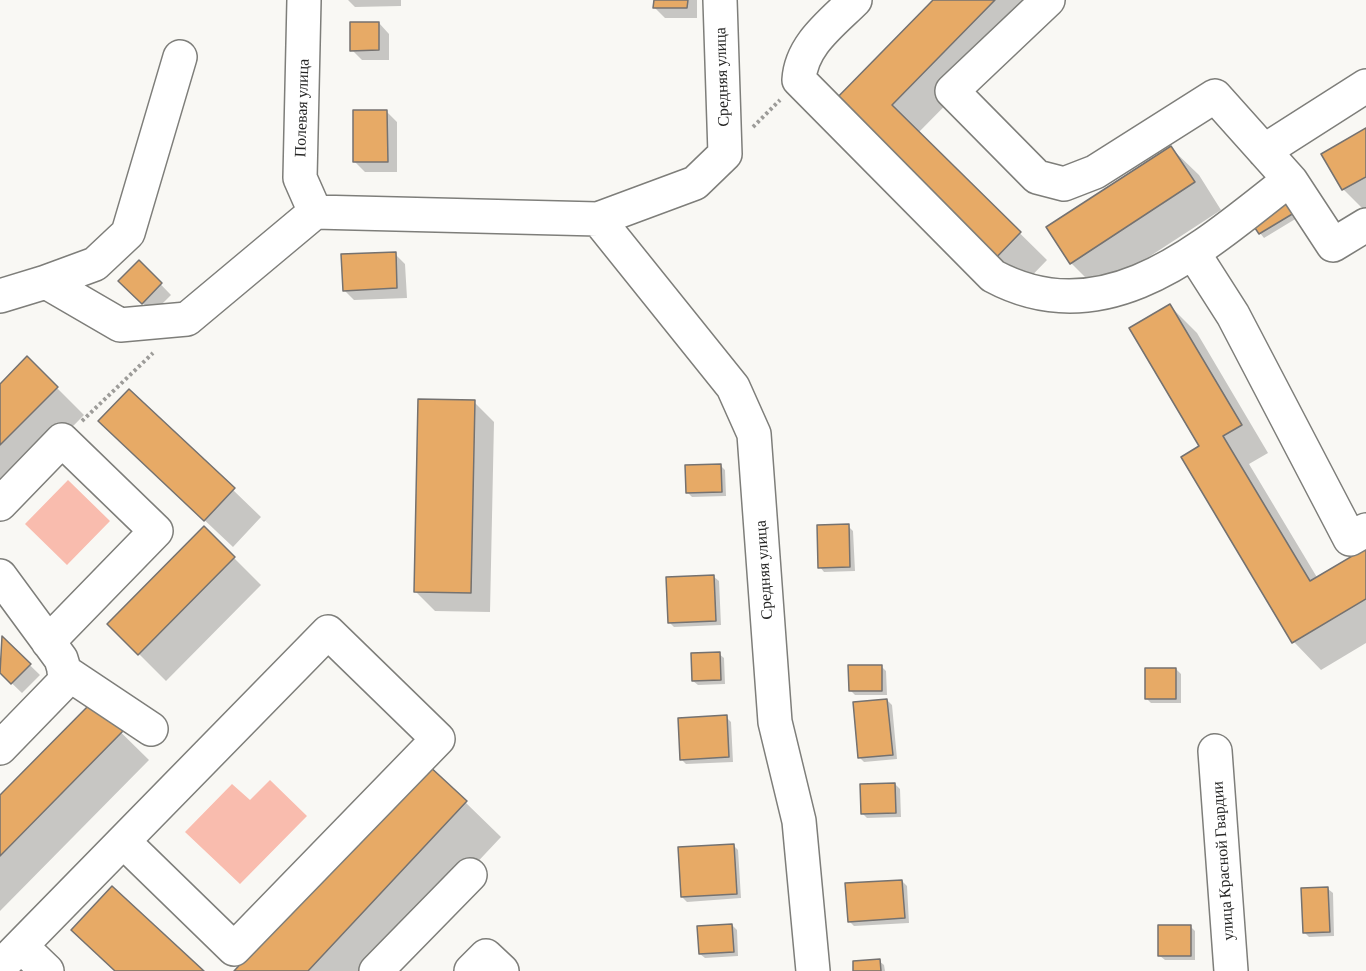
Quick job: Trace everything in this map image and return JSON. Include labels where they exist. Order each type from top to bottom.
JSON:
[{"type":"street","name":"Полевая улица","points":[[304,0],[300,178],[315,212]]},
{"type":"street","name":"Средняя улица","points":[[720,0],[725,154],[695,183],[598,219],[733,387],[754,434],[775,722],[799,821],[813,971]]},
{"type":"street","points":[[855,0],[811,44],[800,64],[799,80],[993,276],[1016,288],[1045,296],[1075,296],[1097,294],[1137,283],[1194,254],[1289,180]]},
{"type":"street","points":[[1048,0],[952,91],[1037,177],[1064,184],[1095,172],[1215,96],[1289,180],[1334,245],[1366,225]]},
{"type":"street","points":[[0,296],[95,264],[128,233],[180,57]]},
{"type":"street","points":[[1264,151],[1366,86]]},
{"type":"street","points":[[46,282],[120,326],[187,320],[315,212],[598,219]]},
{"type":"street","points":[[1194,254],[1233,315],[1350,539],[1366,530]]},
{"type":"street","points":[[0,504],[62,440],[156,531],[48,642]]},
{"type":"street","points":[[0,576],[61,659],[67,679],[0,748]]},
{"type":"street","points":[[47,971],[11,957],[328,632],[438,739],[234,949],[124,842]]},
{"type":"street","points":[[64,671],[151,729]]},
{"type":"street","name":"улица Красной Гвардии","points":[[1215,751],[1231,971]]},
{"type":"street","points":[[376,971],[470,875]]},
{"type":"street","points":[[471,971],[486,956],[502,971]]},
{"type":"path","points":[[62,440],[154,352]]},
{"type":"shaded area","points":[[68,480],[110,521],[67,565],[25,524]]},
{"type":"shaded area","points":[[270,780],[307,816],[240,884],[185,832],[232,784],[250,800]]},
{"type":"building","points":[[654,0],[688,0],[687,8],[653,8]]},
{"type":"building","points":[[933,0],[995,0],[892,105],[1021,232],[990,264],[829,106]]},
{"type":"building","points":[[350,22],[379,22],[379,50],[350,51]]},
{"type":"building","points":[[353,110],[387,110],[388,162],[353,162]]},
{"type":"building","points":[[1366,128],[1366,177],[1342,190],[1321,154]]},
{"type":"building","points":[[1171,146],[1195,182],[1070,264],[1046,227]]},
{"type":"building","points":[[1284,198],[1294,213],[1259,234],[1249,219]]},
{"type":"building","points":[[396,252],[397,288],[343,291],[341,254]]},
{"type":"building","points":[[139,260],[162,283],[142,304],[118,281]]},
{"type":"building","points":[[1170,304],[1242,425],[1223,436],[1310,581],[1366,548],[1366,599],[1292,643],[1181,457],[1199,446],[1129,328]]},
{"type":"building","points":[[27,356],[58,387],[0,445],[0,384]]},
{"type":"building","points":[[129,389],[235,488],[204,521],[98,421]]},
{"type":"building","points":[[418,399],[475,400],[471,593],[414,592]]},
{"type":"building","points":[[721,464],[722,492],[686,493],[685,465]]},
{"type":"building","points":[[849,524],[850,567],[818,568],[817,525]]},
{"type":"building","points":[[204,526],[235,557],[138,655],[107,624]]},
{"type":"building","points":[[714,575],[716,621],[668,623],[666,577]]},
{"type":"building","points":[[2,636],[31,664],[11,684],[0,673]]},
{"type":"building","points":[[720,652],[721,680],[692,681],[691,653]]},
{"type":"building","points":[[848,665],[882,665],[882,691],[849,691]]},
{"type":"building","points":[[1145,668],[1176,668],[1176,699],[1145,699]]},
{"type":"building","points":[[887,699],[893,755],[858,758],[853,702]]},
{"type":"building","points":[[92,702],[123,731],[0,856],[0,795]]},
{"type":"building","points":[[727,715],[729,757],[680,760],[678,718]]},
{"type":"building","points":[[427,764],[467,801],[308,971],[234,971]]},
{"type":"building","points":[[895,783],[896,813],[861,814],[860,784]]},
{"type":"building","points":[[734,844],[737,894],[681,897],[678,847]]},
{"type":"building","points":[[902,880],[905,918],[848,922],[845,883]]},
{"type":"building","points":[[112,886],[204,971],[115,971],[71,930]]},
{"type":"building","points":[[1328,887],[1330,932],[1303,933],[1301,888]]},
{"type":"building","points":[[732,924],[734,952],[699,954],[697,926]]},
{"type":"building","points":[[1158,925],[1191,925],[1191,956],[1158,956]]},
{"type":"building","points":[[880,959],[881,971],[853,971],[853,961]]}]
